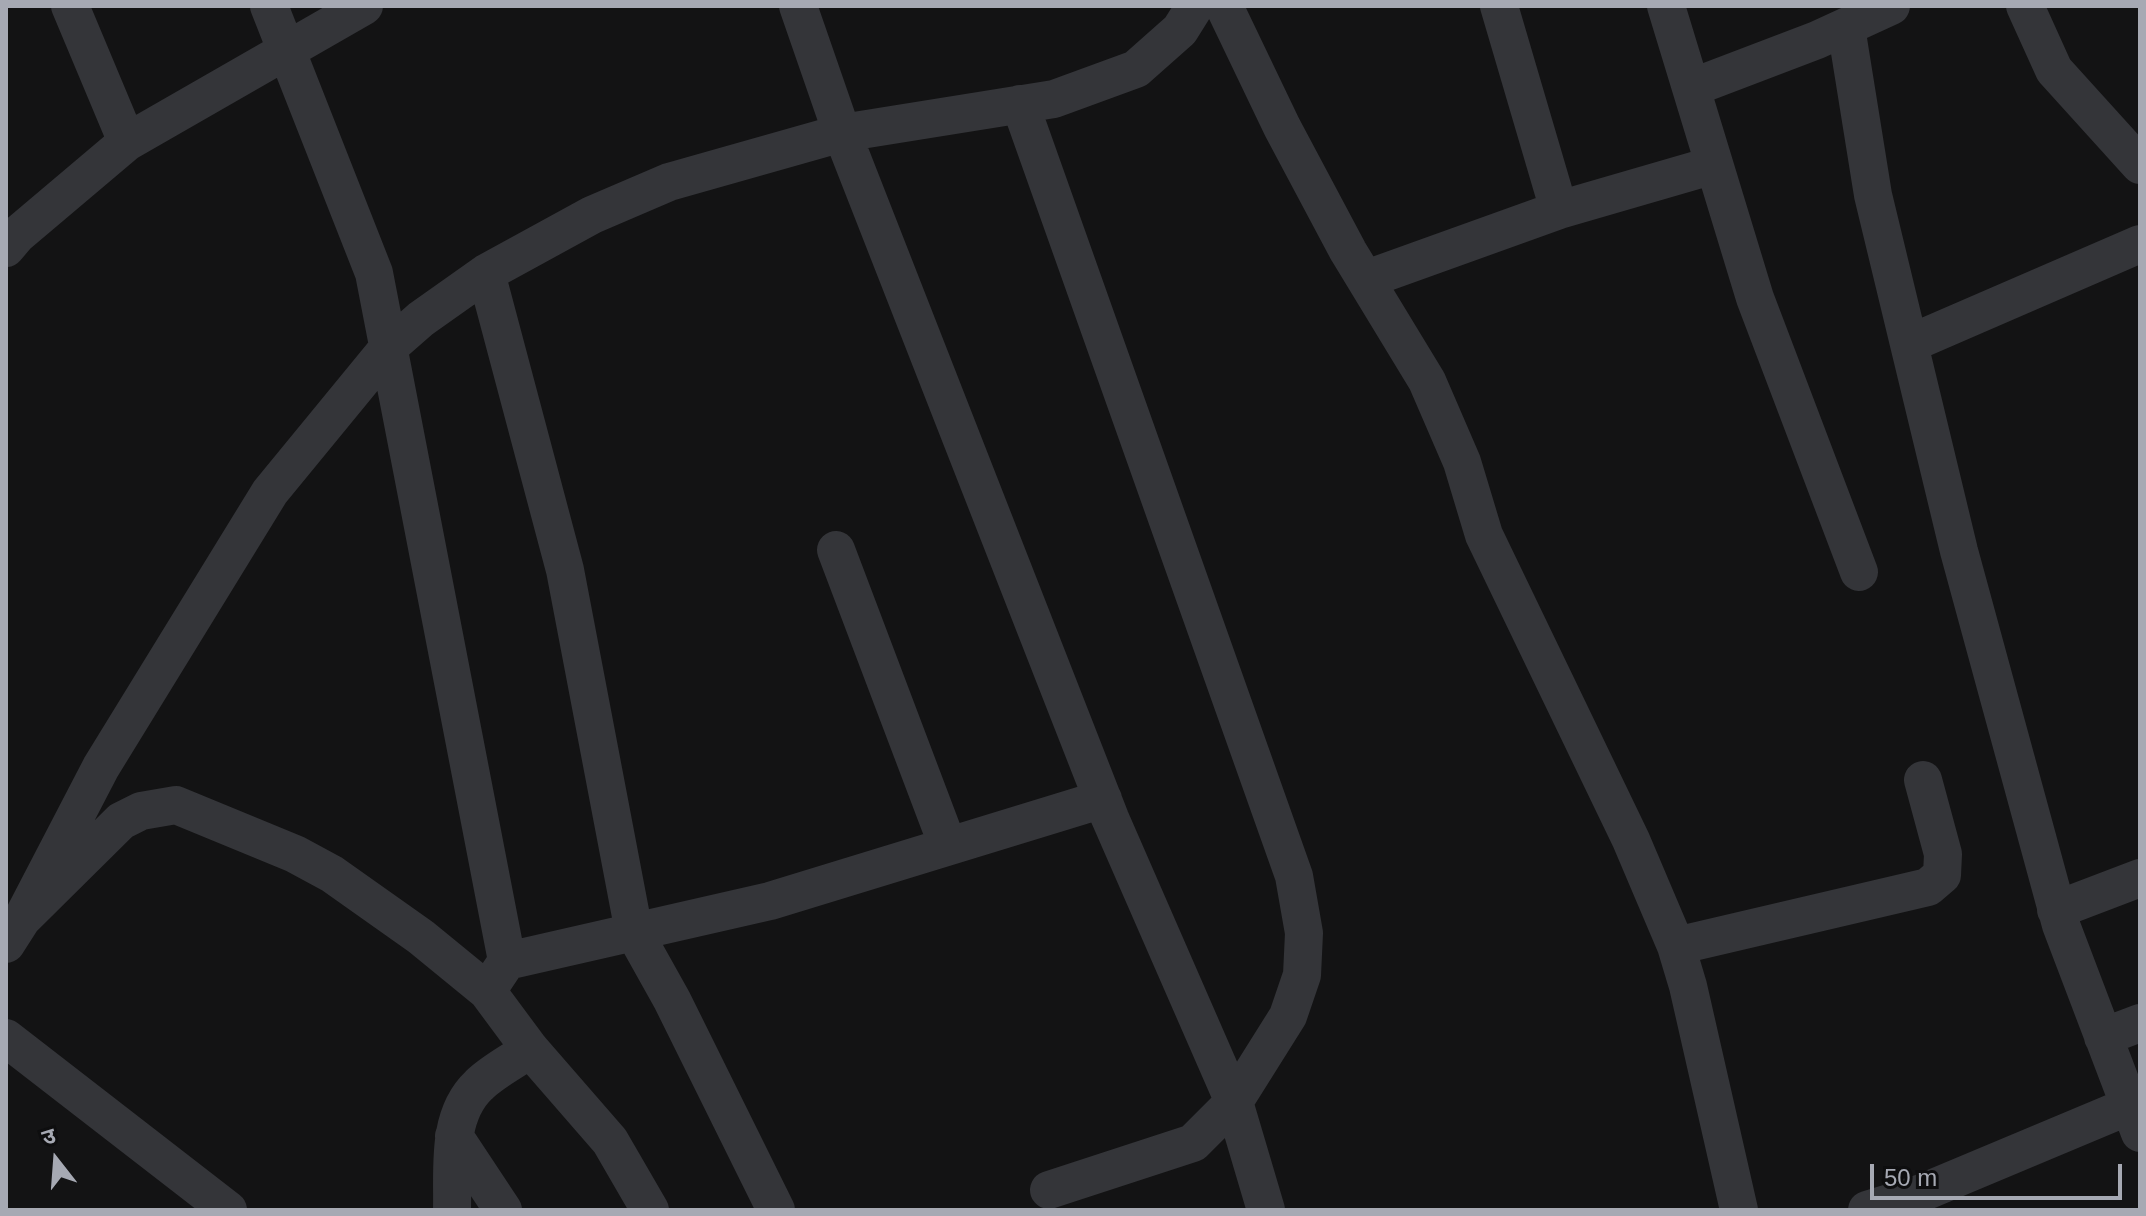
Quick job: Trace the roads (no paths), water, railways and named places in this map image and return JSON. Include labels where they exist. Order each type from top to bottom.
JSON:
[{"type":"street","points":[[70,6],[127,142]]},
{"type":"street","points":[[269,6],[374,273],[497,976],[530,1049],[610,1141],[650,1210]]},
{"type":"street","points":[[6,248],[17,235],[127,142],[364,6]]},
{"type":"street","points":[[798,6],[842,133],[1103,799],[1234,1102],[1266,1210]]},
{"type":"street","points":[[14,932],[101,767],[270,492],[389,347],[421,319],[486,273],[628,197],[669,182],[842,133],[1054,99],[1136,69],[1180,30],[1195,6]]},
{"type":"street","points":[[1224,6],[1289,141],[1348,251],[1427,381],[1462,462],[1484,535],[1624,827],[1676,946],[1739,1210]]},
{"type":"street","points":[[1499,6],[1559,210]]},
{"type":"street","points":[[1666,6],[1755,298],[1859,572]]},
{"type":"street","points":[[1691,88],[1891,6]]},
{"type":"street","points":[[2025,6],[2054,70],[2140,165]]},
{"type":"street","points":[[1846,27],[1873,195],[1959,551],[2056,910],[2135,1120],[1867,1210]]},
{"type":"street","points":[[1020,104],[1294,876],[1304,933],[1302,975],[1288,1016],[1234,1102],[1193,1143],[1049,1190]]},
{"type":"street","points":[[1367,279],[1559,210],[1714,165]]},
{"type":"street","points":[[1909,344],[2140,244]]},
{"type":"street","points":[[486,273],[565,570],[634,932],[672,1000],[776,1210]]},
{"type":"street","points":[[836,550],[948,846]]},
{"type":"street","points":[[1676,946],[1928,887],[1942,875],[1943,854],[1923,780]]},
{"type":"street","points":[[14,932],[121,821],[141,811],[176,805],[295,854],[332,874],[421,937],[497,976],[634,932],[770,901],[1103,799]]},
{"type":"street","points":[[2056,910],[2140,878]]},
{"type":"street","points":[[2103,1037],[2140,1023]]},
{"type":"street","points":[[6,1038],[228,1210]]},
{"type":"street","points":[[452,1210],[454,1136],[462,1110],[478,1085],[530,1049]]},
{"type":"street","points":[[454,1136],[503,1210]]}]
